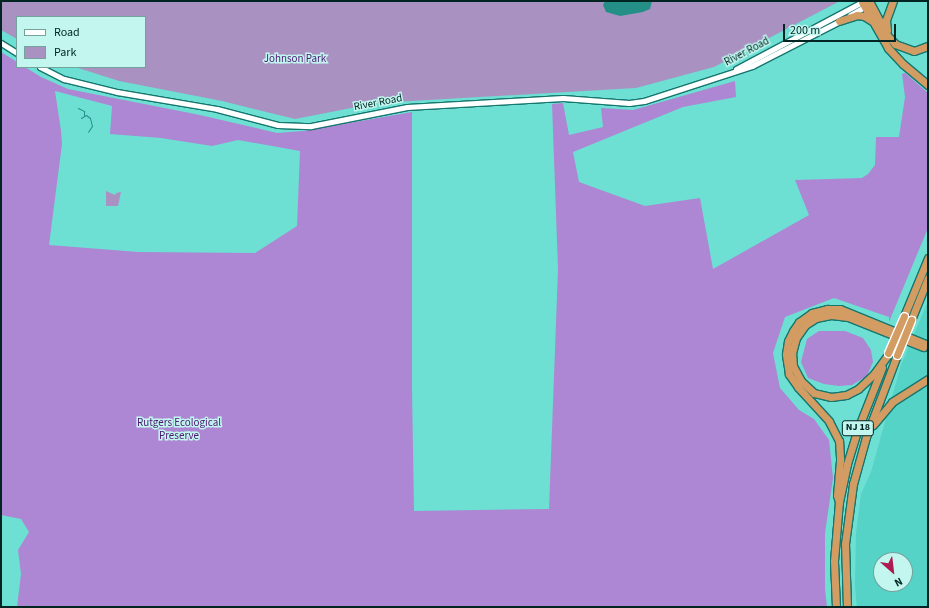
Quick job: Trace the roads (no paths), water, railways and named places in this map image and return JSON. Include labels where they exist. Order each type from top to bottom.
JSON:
[{"type":"highway","points":[[888,35],[886,20],[893,1]]},
{"type":"highway","points":[[866,3],[895,44],[904,49],[914,51],[928,46]]},
{"type":"highway","points":[[866,3],[873,22],[883,41],[894,55],[928,85]]},
{"type":"highway","points":[[839,21],[857,15],[864,16],[873,22]]},
{"type":"highway","name":"NJ 18","points":[[836,607],[834,561],[839,502],[847,464],[857,431],[928,258]]},
{"type":"highway","name":"NJ 18","points":[[847,607],[845,564],[847,524],[854,484],[866,437],[928,278]]},
{"type":"highway","points":[[839,502],[837,495],[840,458],[839,441],[829,421],[798,388],[789,374],[786,354],[788,341],[793,331],[799,322],[812,313],[827,309],[840,309],[928,345]]},
{"type":"highway","points":[[888,354],[874,374],[858,389],[846,395],[831,397],[814,392],[801,381],[793,366],[792,353],[796,338],[802,328],[816,318],[831,315],[848,317],[928,348]]},
{"type":"highway","points":[[866,437],[892,402],[928,379]]},
{"type":"street","name":"River Road","points":[[42,68],[64,79],[92,86],[217,109],[278,125],[300,126],[322,124],[407,107],[563,98],[630,103],[644,101],[758,64],[839,21],[866,3]]},
{"type":"street","name":"River Road","points":[[724,75],[866,3]]},
{"type":"street","points":[[1,43],[16,52]]},
{"type":"water","points":[[605,1],[652,1],[650,9],[643,12],[620,16],[606,12],[603,5]]},
{"type":"waterway","points":[[78,108],[84,111],[84,115]]},
{"type":"waterway","points":[[81,118],[86,115],[90,118],[92,126],[88,132]]},
{"type":"park label","name":"Johnson Park","points":[[295,59]]},
{"type":"park label","name":"Rutgers Ecological Preserve","points":[[179,430]]}]
